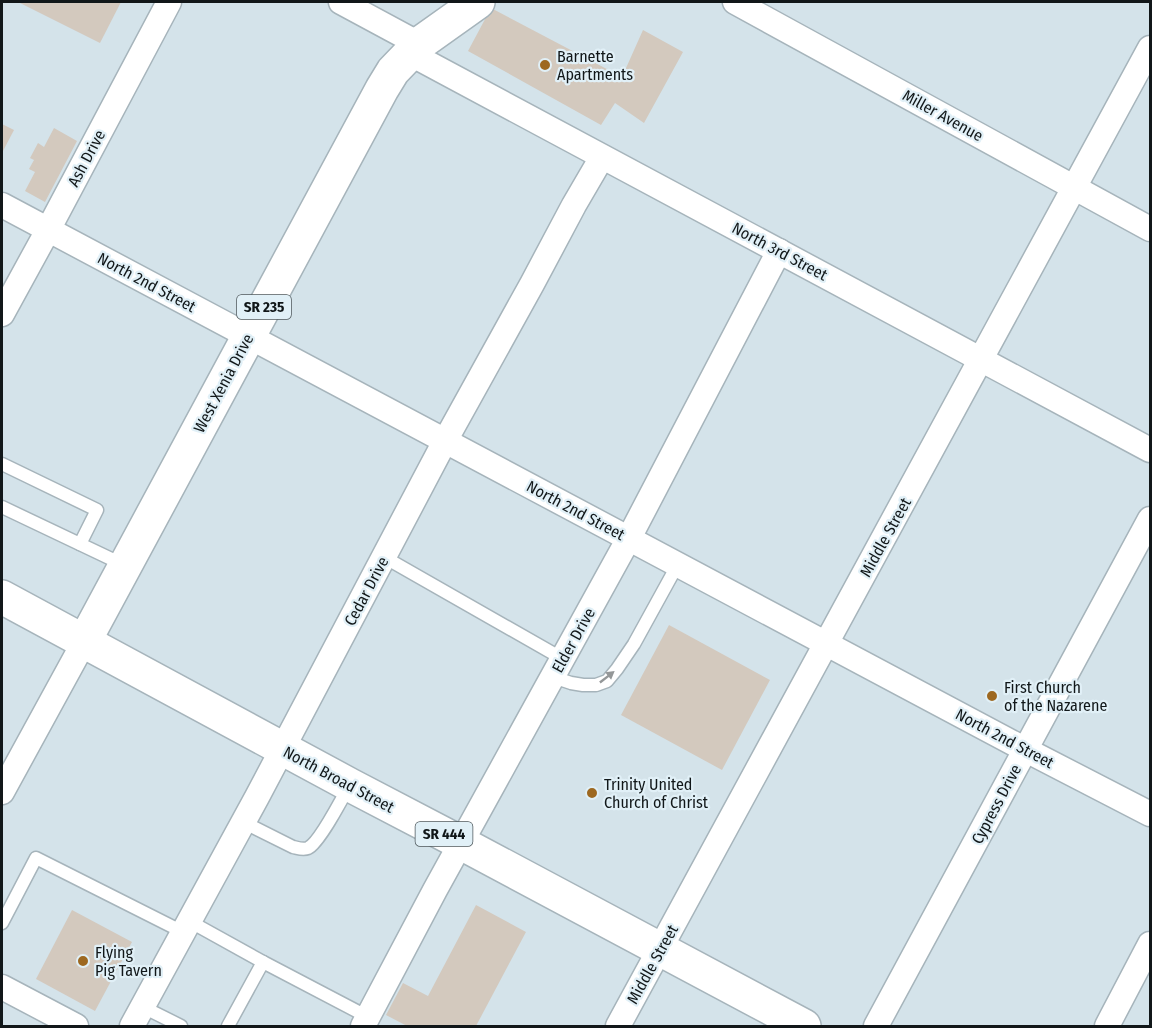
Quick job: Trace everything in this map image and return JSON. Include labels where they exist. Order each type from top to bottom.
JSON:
[{"type":"main road","name":"West Xenia Drive","points":[[84,642],[393,71],[414,48],[478,2]]},
{"type":"main road","name":"North Broad Street","points":[[2,597],[804,1026]]},
{"type":"street","name":"Ash Drive","points":[[2,314],[169,2]]},
{"type":"street","name":"North 3rd Street","points":[[341,2],[414,48],[602,156],[1150,450]]},
{"type":"street","name":"Miller Avenue","points":[[735,2],[1150,229]]},
{"type":"street","name":"Middle Street","points":[[618,1026],[1150,48]]},
{"type":"street","name":"Cedar Drive","points":[[137,1016],[283,749],[445,441],[602,156]]},
{"type":"street","name":"North 2nd Street","points":[[2,205],[1150,814]]},
{"type":"street","name":"Elder Drive","points":[[365,1022],[629,538],[779,251]]},
{"type":"street","name":"Cypress Drive","points":[[876,1026],[1150,519]]},
{"type":"street","name":"West Xenia Drive","points":[[2,792],[84,642]]},
{"type":"street","points":[[1107,1026],[1150,944]]},
{"type":"street","points":[[2,987],[76,1026]]},
{"type":"lane","points":[[2,464],[97,510],[80,544]]},
{"type":"lane","points":[[2,507],[125,565]]},
{"type":"lane","points":[[384,557],[558,668],[571,683],[584,685],[596,685],[607,681],[617,669],[634,644],[678,564]]},
{"type":"lane","points":[[243,822],[293,847],[301,849],[310,847],[318,838],[350,785]]},
{"type":"lane","points":[[2,923],[36,858],[263,962],[365,1022]]},
{"type":"lane","points":[[228,1026],[263,962]]},
{"type":"lane","points":[[137,1016],[181,1026]]},
{"type":"building","points":[[18,2],[121,2],[100,43]]},
{"type":"building","name":"Barnette Apartments","points":[[491,8],[622,77],[643,30],[683,52],[644,123],[615,103],[601,125],[468,51]]},
{"type":"building","points":[[2,124],[14,130],[3,151],[2,150]]},
{"type":"building","points":[[54,128],[77,141],[45,202],[25,191],[35,172],[29,169],[34,160],[30,158],[38,143],[44,147]]},
{"type":"building","points":[[669,625],[770,680],[722,770],[621,715]]},
{"type":"building","points":[[476,905],[526,932],[476,1026],[407,1026],[386,1015],[403,983],[428,996]]},
{"type":"building","name":"Flying Pig Tavern","points":[[72,910],[132,942],[95,1011],[36,979]]},
{"type":"place","name":"Barnette Apartments","points":[[545,65]]},
{"type":"place","name":"First Church of the Nazarene","points":[[992,696]]},
{"type":"place","name":"Trinity United Church of Christ","points":[[592,793]]},
{"type":"place","name":"Flying Pig Tavern","points":[[83,961]]}]
